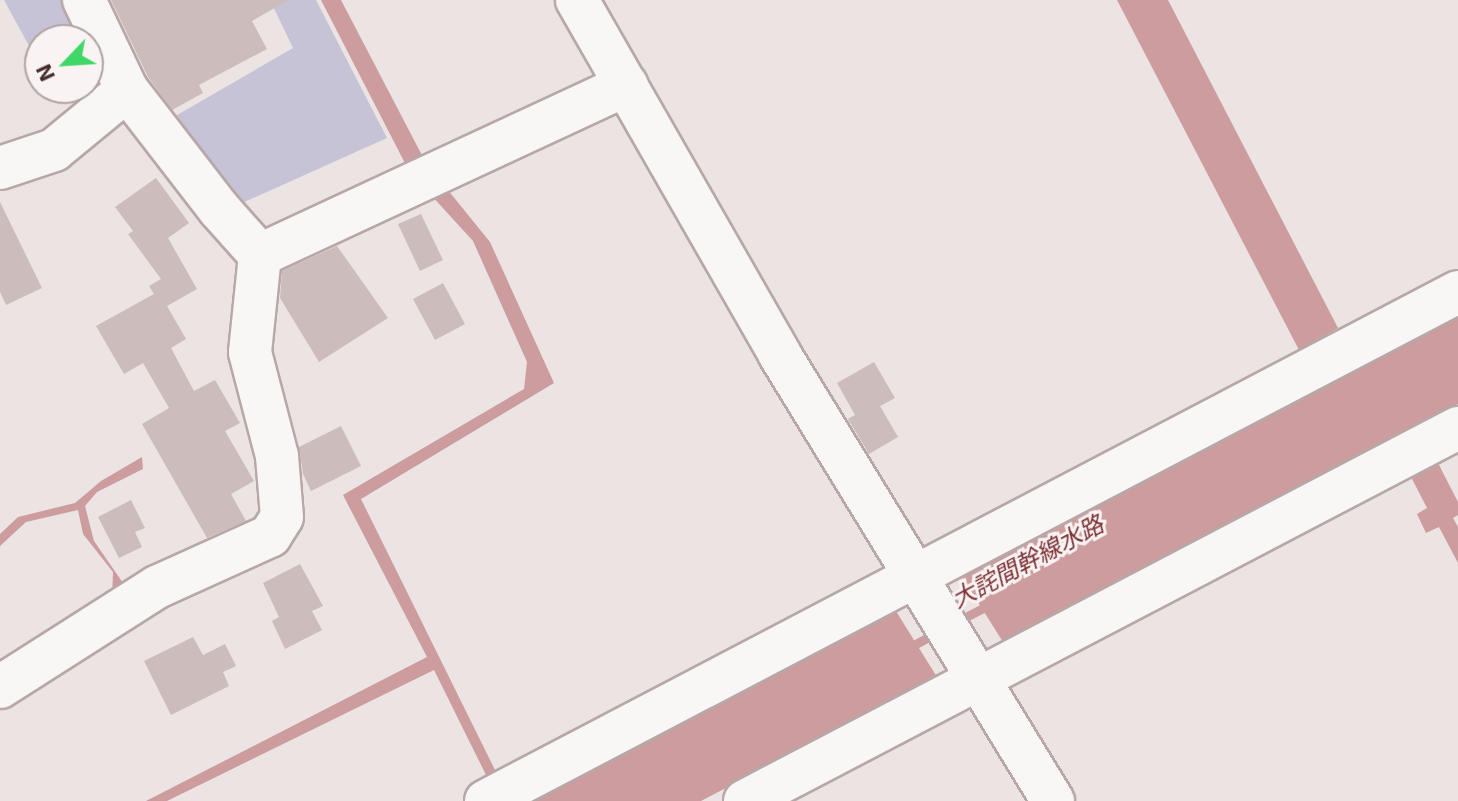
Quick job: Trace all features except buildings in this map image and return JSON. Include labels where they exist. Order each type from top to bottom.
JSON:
[{"type":"street","points":[[0,687],[157,587],[270,536],[282,517],[277,456],[250,352],[260,255],[219,209],[127,90],[84,0]]},
{"type":"street","points":[[577,0],[780,355],[1053,801]]},
{"type":"street","points":[[260,255],[626,85]]},
{"type":"street","points":[[0,168],[54,150],[127,90]]},
{"type":"street","points":[[486,801],[937,608],[1458,292]]},
{"type":"street","points":[[745,801],[1458,428]]},
{"type":"shaded area","points":[[4,0],[70,0],[83,24],[24,24],[24,37]]},
{"type":"shaded area","points":[[270,0],[316,0],[387,138],[231,208],[165,122],[293,48]]},
{"type":"water","points":[[321,0],[341,0],[426,163],[490,242],[554,383],[361,499],[496,772],[487,777],[434,670],[167,801],[146,801],[427,657],[343,495],[524,389],[527,362],[473,241],[409,171]]},
{"type":"water","points":[[1117,0],[1168,0],[1338,328],[1299,350]]},
{"type":"water","points":[[1458,309],[1458,404],[1003,642],[959,572]]},
{"type":"water","points":[[142,457],[143,469],[97,492],[85,506],[94,541],[123,583],[118,598],[112,599],[113,572],[83,534],[78,510],[26,522],[0,546],[0,534],[18,517],[75,503],[101,481]]},
{"type":"water","points":[[1438,463],[1458,502],[1458,515],[1453,518],[1458,527],[1458,563],[1439,527],[1426,533],[1417,514],[1427,508],[1411,477]]},
{"type":"water","points":[[894,608],[937,677],[701,801],[524,801]]},
{"type":"waterway","name":"大詫間幹線水路","points":[[954,623],[991,604]]},
{"type":"waterway","name":"大詫間幹線水路","points":[[908,648],[938,632]]}]
